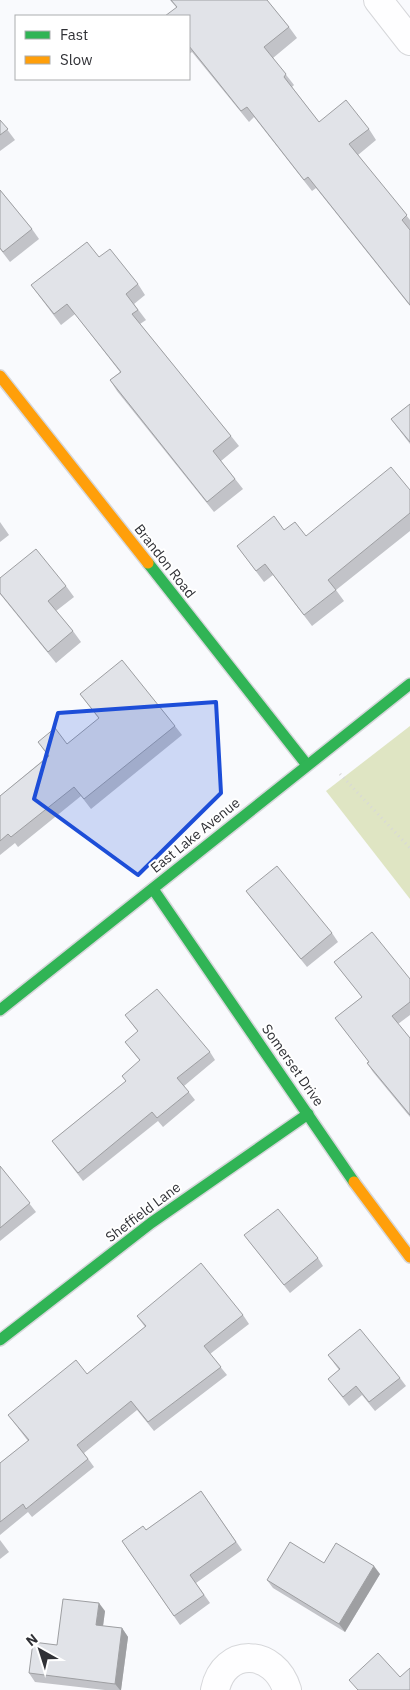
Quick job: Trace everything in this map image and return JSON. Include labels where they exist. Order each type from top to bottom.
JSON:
[{"type":"street","points":[[378,0],[410,41]]},
{"type":"street","name":"Brandon Road","points":[[0,376],[307,766]]},
{"type":"street","name":"East Lake Avenue","points":[[0,1010],[410,684]]},
{"type":"street","name":"Somerset Drive","points":[[153,888],[382,1222],[410,1257]]},
{"type":"street","name":"Sheffield Lane","points":[[0,1340],[56,1294],[224,1170],[308,1114]]},
{"type":"street","points":[[215,1690],[218,1679],[225,1668],[239,1660],[252,1658],[271,1664],[283,1676],[287,1690]]},
{"type":"path","points":[[321,755],[410,848]]},
{"type":"highlighted area","points":[[216,702],[221,793],[138,875],[34,799],[58,713]]},
{"type":"green space","points":[[410,726],[410,899],[326,791]]},
{"type":"building","points":[[171,0],[267,0],[289,27],[264,47],[286,74],[284,77],[319,122],[346,100],[369,129],[349,144],[407,215],[402,220],[410,230],[410,305],[308,177],[304,180],[247,107],[241,111],[190,47],[190,15],[166,15],[177,7]]},
{"type":"building","points":[[0,120],[8,129],[0,135]]},
{"type":"building","points":[[0,190],[32,229],[3,252],[0,248]]},
{"type":"building","points":[[87,242],[99,257],[110,249],[138,284],[126,294],[138,310],[132,314],[231,436],[213,451],[235,479],[207,502],[110,380],[121,372],[67,304],[54,314],[31,285]]},
{"type":"building","points":[[410,404],[410,442],[391,419]]},
{"type":"building","points":[[391,467],[410,490],[410,513],[328,580],[336,590],[304,615],[265,564],[256,571],[237,546],[274,516],[284,530],[295,522],[306,536]]},
{"type":"building","points":[[36,549],[66,586],[48,601],[73,631],[48,652],[0,593],[0,578]]},
{"type":"building","points":[[122,660],[175,726],[84,799],[74,787],[11,837],[8,834],[0,841],[0,796],[49,756],[38,742],[55,728],[67,744],[99,718],[80,694]]},
{"type":"building","points":[[277,866],[332,933],[301,959],[246,891]]},
{"type":"building","points":[[372,932],[410,979],[410,1002],[392,1016],[410,1038],[410,1115],[367,1063],[369,1062],[335,1018],[362,997],[334,962]]},
{"type":"building","points":[[157,989],[210,1052],[177,1078],[189,1092],[157,1118],[152,1112],[78,1173],[52,1141],[126,1081],[122,1076],[140,1060],[125,1042],[138,1031],[125,1015]]},
{"type":"building","points":[[0,1166],[30,1203],[0,1228]]},
{"type":"building","points":[[278,1209],[318,1258],[284,1285],[244,1235]]},
{"type":"building","points":[[201,1263],[243,1315],[204,1346],[221,1367],[148,1422],[131,1401],[77,1445],[88,1459],[26,1509],[23,1504],[0,1522],[0,1463],[29,1440],[8,1415],[76,1360],[87,1374],[146,1326],[137,1316]]},
{"type":"building","points":[[360,1329],[400,1378],[369,1402],[356,1386],[343,1397],[328,1379],[340,1369],[328,1355]]},
{"type":"building","points":[[201,1491],[236,1542],[190,1575],[204,1595],[174,1616],[122,1541],[143,1526],[146,1530]]},
{"type":"building","points":[[290,1542],[324,1563],[336,1543],[374,1566],[339,1624],[267,1580]]},
{"type":"building","points":[[63,1599],[99,1603],[96,1625],[122,1628],[115,1684],[29,1673],[33,1642],[57,1645]]},
{"type":"building","points":[[378,1653],[400,1677],[410,1668],[410,1690],[358,1690],[349,1680]]},
{"type":"traffic: fast","points":[[148,563],[307,765]]},
{"type":"traffic: fast","points":[[0,1010],[410,684]]},
{"type":"traffic: fast","points":[[153,889],[354,1182]]},
{"type":"traffic: fast","points":[[0,1340],[151,1223],[308,1114]]},
{"type":"traffic: slow","points":[[0,376],[148,563]]},
{"type":"traffic: slow","points":[[354,1182],[410,1257]]}]
